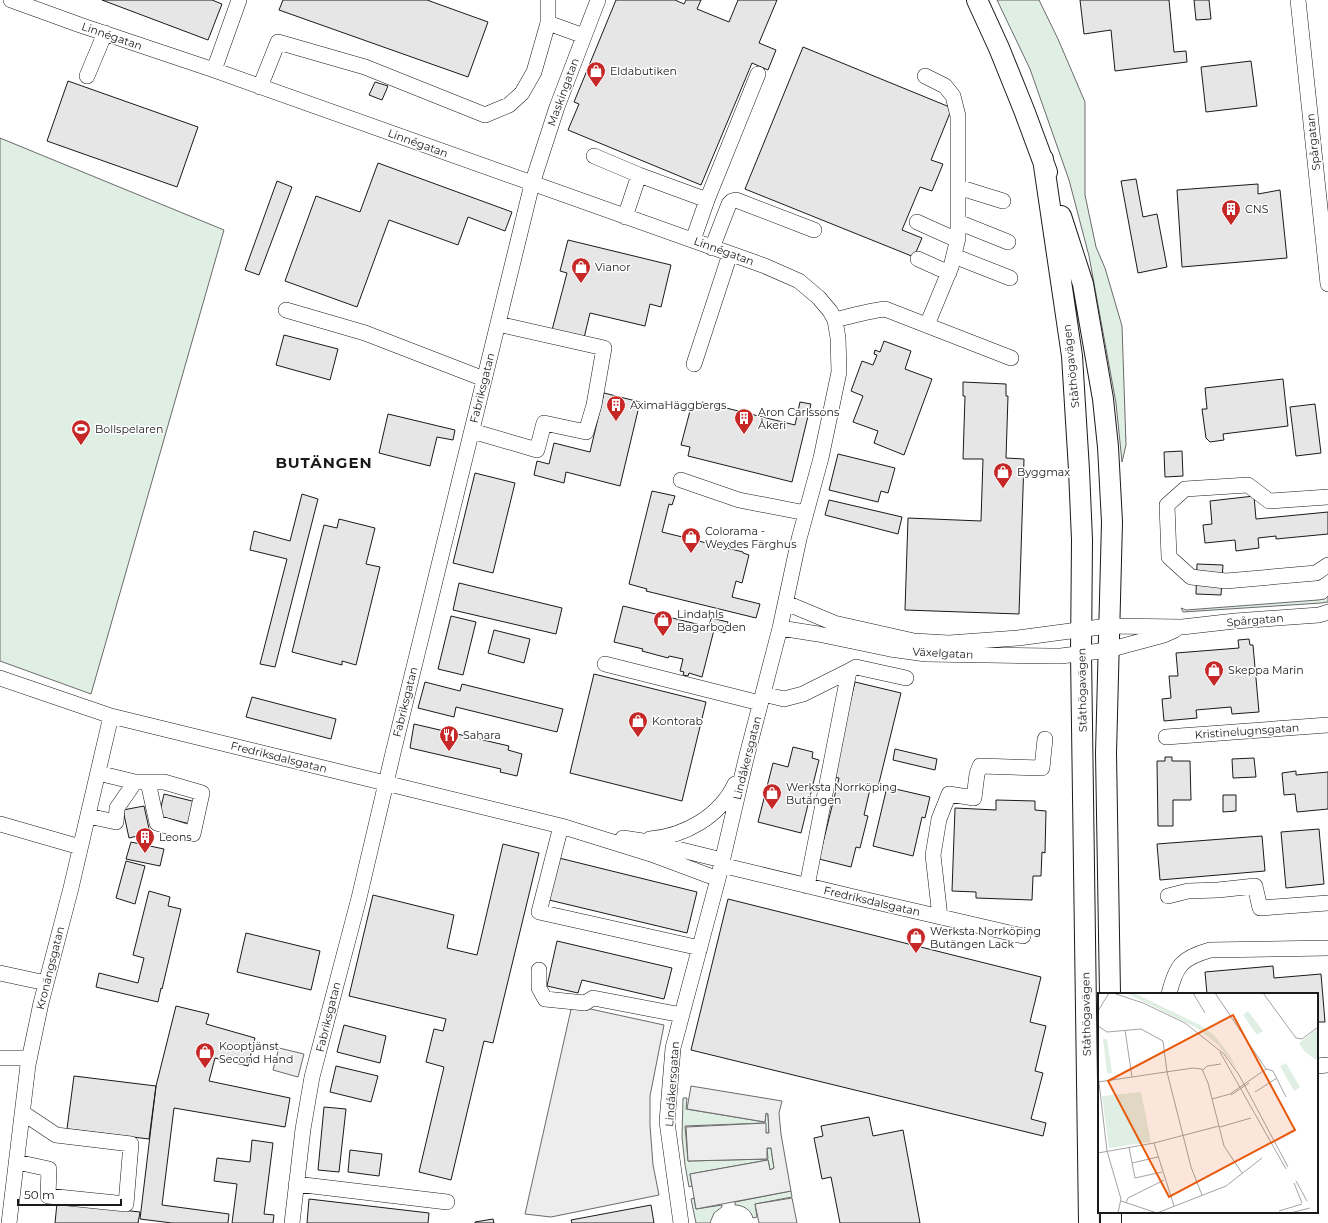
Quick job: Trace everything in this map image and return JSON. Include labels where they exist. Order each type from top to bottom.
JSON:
[{"type":"main road","name":"Ståthögavägen","points":[[977,0],[999,48],[1043,159],[1083,284],[1103,399],[1108,447],[1112,522],[1108,626],[1106,754],[1110,993]]},
{"type":"main road","name":"Ståthögavägen","points":[[1043,159],[1072,356],[1082,540],[1081,654],[1089,1223]]},
{"type":"main road","points":[[1110,1213],[1111,1223]]},
{"type":"street","name":"Linnégatan","points":[[11,0],[105,34],[214,70],[765,266],[799,281],[819,298]]},
{"type":"street","points":[[214,70],[239,0]]},
{"type":"street","points":[[260,87],[278,42],[365,67],[485,115],[509,105],[522,93],[534,72],[548,22],[548,0]]},
{"type":"street","name":"Maskingatan","points":[[532,184],[557,106],[598,0]]},
{"type":"street","name":"Spårgatan","points":[[1298,0],[1328,284]]},
{"type":"street","points":[[548,22],[584,36]]},
{"type":"street","points":[[87,76],[105,34]]},
{"type":"street","points":[[693,240],[707,200],[758,74]]},
{"type":"street","points":[[925,76],[945,86],[953,96],[958,116],[958,240],[949,273],[927,325]]},
{"type":"street","points":[[594,156],[638,175],[707,200]]},
{"type":"street","points":[[625,217],[638,175]]},
{"type":"street","name":"Fabriksgatan","points":[[292,1223],[303,1129],[312,1077],[359,898],[532,184]]},
{"type":"street","points":[[958,187],[1003,202]]},
{"type":"street","points":[[712,248],[729,204],[736,200],[814,230]]},
{"type":"street","points":[[918,222],[958,240]]},
{"type":"street","points":[[958,222],[1008,242]]},
{"type":"street","points":[[694,364],[730,254]]},
{"type":"street","points":[[954,256],[1010,278]]},
{"type":"street","points":[[918,259],[949,273]]},
{"type":"street","name":"Lindåkersgatan","points":[[681,1223],[667,1122],[673,1048],[700,948],[746,759],[780,628],[799,538],[821,458],[839,372],[838,338],[835,320],[830,311],[819,298]]},
{"type":"street","points":[[835,320],[874,310],[885,309],[1011,358]]},
{"type":"street","points":[[286,310],[365,334],[484,379]]},
{"type":"street","points":[[472,431],[537,450],[544,423],[586,432],[594,405],[604,348],[498,324]]},
{"type":"street","points":[[681,480],[739,500],[806,513]]},
{"type":"street","points":[[1328,497],[1269,501],[1248,485],[1185,489],[1167,505],[1169,557],[1191,577],[1226,581],[1316,573],[1328,566]]},
{"type":"street","name":"Växelgatan","points":[[786,603],[834,624],[914,640],[950,643],[1018,638],[1081,630]]},
{"type":"street","name":"Spårgatan","points":[[1081,630],[1108,626],[1182,627],[1236,621],[1319,615],[1328,612]]},
{"type":"street","name":"Spårgatan","points":[[1108,650],[1164,635],[1182,627]]},
{"type":"street","name":"Växelgatan","points":[[780,628],[818,634],[890,649],[926,654],[1061,656],[1108,650]]},
{"type":"street","points":[[605,664],[762,699],[784,699],[803,694],[856,667],[906,678]]},
{"type":"street","points":[[807,886],[850,671]]},
{"type":"street","name":"Fredriksdalsgatan","points":[[0,678],[111,716],[561,826],[682,849],[720,868]]},
{"type":"street","name":"Kronängsgatan","points":[[9,1223],[30,1058],[46,983],[71,888],[111,716]]},
{"type":"street","name":"Kristinelugnsgatan","points":[[1166,737],[1328,725]]},
{"type":"street","points":[[940,917],[933,855],[939,819],[949,794],[974,798],[977,774],[980,766],[1042,768],[1044,739]]},
{"type":"street","name":"Fredriksdalsgatan","points":[[636,840],[679,834],[704,821],[724,803],[734,786],[746,759]]},
{"type":"street","points":[[88,816],[116,822],[117,808],[141,782],[98,773]]},
{"type":"street","points":[[0,824],[80,847]]},
{"type":"street","points":[[561,826],[539,912],[700,948]]},
{"type":"street","name":"Fredriksdalsgatan","points":[[561,826],[651,854],[807,886],[1023,936]]},
{"type":"street","points":[[1168,896],[1188,891],[1218,890],[1255,886],[1260,908],[1328,903]]},
{"type":"street","points":[[1169,993],[1176,972],[1182,962],[1193,955],[1210,950],[1328,948]]},
{"type":"street","points":[[539,970],[539,988],[545,999],[585,1003],[593,998],[682,1015]]},
{"type":"street","points":[[0,973],[46,983]]},
{"type":"street","points":[[0,1058],[30,1058]]},
{"type":"street","points":[[1318,1066],[1328,1065]]},
{"type":"street","points":[[17,1162],[49,1169],[48,1196],[126,1204],[131,1144],[56,1135],[23,1113]]},
{"type":"street","points":[[296,1184],[447,1202]]},
{"type":"green space","points":[[997,0],[1039,0],[1058,39],[1085,102],[1085,195],[1096,247],[1105,268],[1122,326],[1126,445],[1122,462],[1116,403],[1089,256],[1069,180],[1030,69]]},
{"type":"green space","name":"Bollspelaren","points":[[0,138],[224,230],[91,694],[0,661]]},
{"type":"green space","points":[[1328,596],[1328,602],[1321,603],[1183,612],[1181,608],[1186,610],[1318,600],[1325,599]]},
{"type":"green space","points":[[683,1098],[687,1098],[686,1109],[765,1122],[766,1113],[768,1114],[769,1133],[766,1133],[765,1123],[685,1126],[688,1161],[768,1159],[767,1148],[771,1148],[774,1168],[770,1170],[768,1160],[690,1174],[692,1186],[689,1187],[682,1137]]},
{"type":"green space","points":[[791,1191],[792,1197],[755,1204],[757,1217],[753,1218],[746,1208],[735,1205],[735,1202]]},
{"type":"green space","points":[[694,1198],[696,1209],[722,1205],[722,1207],[714,1213],[710,1223],[696,1223],[691,1199]]},
{"type":"shaded area","points":[[572,1005],[664,1025],[650,1096],[650,1125],[653,1165],[659,1195],[551,1217],[525,1214]]},
{"type":"shaded area","points":[[279,1048],[304,1054],[298,1077],[273,1070]]},
{"type":"shaded area","points":[[691,1086],[782,1101],[779,1113],[781,1134],[791,1191],[696,1209],[690,1174],[768,1160],[770,1170],[774,1168],[771,1148],[767,1148],[767,1159],[688,1161],[686,1127],[766,1123],[766,1133],[769,1133],[768,1114],[766,1113],[765,1122],[687,1109]]},
{"type":"shaded area","points":[[792,1198],[797,1223],[759,1223],[755,1204]]},
{"type":"building","points":[[102,0],[212,0],[222,4],[208,40]]},
{"type":"building","points":[[283,0],[427,0],[488,22],[468,77],[279,10]]},
{"type":"building","points":[[616,0],[675,0],[684,4],[686,0],[701,0],[697,9],[729,22],[738,0],[777,0],[759,43],[776,50],[768,70],[752,63],[701,185],[568,130],[579,104],[574,102]]},
{"type":"building","points":[[1080,0],[1169,0],[1174,52],[1186,51],[1187,62],[1115,71],[1111,30],[1084,34]]},
{"type":"building","points":[[1194,0],[1209,0],[1211,19],[1196,20]]},
{"type":"building","points":[[803,47],[952,108],[931,160],[943,164],[932,191],[920,187],[902,230],[922,238],[914,257],[745,189]]},
{"type":"building","points":[[1251,61],[1257,106],[1206,112],[1201,67]]},
{"type":"building","points":[[68,81],[198,127],[177,187],[47,141]]},
{"type":"building","points":[[375,82],[388,86],[382,100],[369,95]]},
{"type":"building","points":[[378,163],[512,212],[505,231],[468,217],[458,245],[389,220],[357,307],[285,281],[316,196],[360,212]]},
{"type":"building","points":[[1136,179],[1143,217],[1157,214],[1167,267],[1138,273],[1121,181]]},
{"type":"building","points":[[277,181],[292,187],[259,275],[245,270]]},
{"type":"building","name":"CNS","points":[[1258,184],[1258,194],[1280,190],[1287,258],[1182,267],[1177,190]]},
{"type":"building","points":[[568,240],[671,265],[661,307],[650,304],[645,326],[590,313],[584,338],[552,330],[567,273],[560,271]]},
{"type":"building","points":[[284,335],[338,349],[330,380],[276,365]]},
{"type":"building","points":[[884,341],[911,351],[905,369],[932,379],[904,455],[874,443],[878,431],[853,422],[863,396],[851,391],[862,361],[873,365],[877,355],[874,354],[875,350],[880,352]]},
{"type":"building","points":[[1283,379],[1288,426],[1223,434],[1224,440],[1210,442],[1206,438],[1202,409],[1207,409],[1205,388]]},
{"type":"building","name":"Byggmax","points":[[963,382],[1006,384],[1006,396],[1008,396],[1006,458],[1024,459],[1019,614],[905,610],[908,518],[981,521],[983,459],[963,459],[965,396],[963,396]]},
{"type":"building","name":"AximaHäggbergs","points":[[604,393],[640,402],[620,486],[566,472],[564,483],[534,475],[537,461],[549,464],[554,443],[590,452]]},
{"type":"building","name":"Aron Carlssons Åkeri","points":[[702,402],[795,425],[800,402],[811,404],[792,482],[688,456],[690,447],[681,445],[691,407],[700,409]]},
{"type":"building","points":[[1315,404],[1321,453],[1296,456],[1290,407]]},
{"type":"building","points":[[388,414],[455,430],[453,440],[437,437],[430,466],[379,453]]},
{"type":"building","points":[[1182,451],[1183,476],[1165,477],[1164,452]]},
{"type":"building","points":[[838,454],[895,468],[888,493],[881,491],[878,502],[829,490]]},
{"type":"building","points":[[475,473],[515,483],[493,573],[453,563]]},
{"type":"building","name":"Colorama - Weydes Färghus","points":[[652,491],[675,496],[672,505],[669,504],[662,532],[743,552],[749,555],[742,583],[736,581],[732,597],[760,604],[756,618],[646,591],[647,589],[629,584]]},
{"type":"building","points":[[302,494],[318,499],[275,667],[260,664],[287,559],[250,550],[254,531],[290,541]]},
{"type":"building","points":[[1254,496],[1256,519],[1328,512],[1328,534],[1276,539],[1276,536],[1258,538],[1259,548],[1236,551],[1235,540],[1205,543],[1203,525],[1212,524],[1210,501]]},
{"type":"building","points":[[829,500],[902,517],[898,534],[825,515]]},
{"type":"building","points":[[339,519],[375,528],[366,564],[380,567],[356,665],[342,661],[342,665],[292,652],[324,525],[337,528]]},
{"type":"building","points":[[1197,564],[1223,565],[1221,595],[1196,594]]},
{"type":"building","points":[[459,583],[562,608],[556,634],[453,610]]},
{"type":"building","name":"Lindahls Bagarboden","points":[[623,606],[709,627],[711,618],[728,622],[725,633],[714,630],[702,677],[689,673],[688,676],[683,675],[684,672],[680,671],[683,659],[669,656],[668,658],[642,651],[643,649],[614,642]]},
{"type":"building","points":[[451,616],[476,622],[463,675],[438,669]]},
{"type":"building","points":[[494,630],[530,639],[524,663],[488,653]]},
{"type":"building","name":"Skeppa Marin","points":[[1249,639],[1250,645],[1253,645],[1259,712],[1232,714],[1231,707],[1196,710],[1197,718],[1164,721],[1162,699],[1171,698],[1169,676],[1178,676],[1176,653],[1239,648],[1238,640]]},
{"type":"building","name":"Kontorab","points":[[594,674],[706,702],[682,801],[570,773]]},
{"type":"building","points":[[425,682],[460,691],[462,684],[563,709],[557,732],[456,707],[454,717],[418,708]]},
{"type":"building","points":[[855,682],[901,693],[878,787],[871,785],[864,815],[868,816],[860,848],[856,847],[851,867],[819,859],[839,778],[832,777]]},
{"type":"building","points":[[252,697],[336,719],[331,739],[246,717]]},
{"type":"building","points":[[414,724],[509,746],[508,750],[522,754],[517,776],[500,772],[501,769],[410,748]]},
{"type":"building","points":[[793,747],[813,752],[812,758],[819,760],[801,833],[758,822],[773,763],[788,767]]},
{"type":"building","points":[[895,749],[937,759],[935,770],[893,760]]},
{"type":"building","points":[[1165,757],[1172,757],[1172,761],[1190,761],[1191,800],[1173,800],[1173,826],[1158,826],[1157,761],[1165,761]]},
{"type":"building","points":[[1254,758],[1256,777],[1233,778],[1232,759]]},
{"type":"building","points":[[1296,771],[1296,775],[1328,772],[1328,809],[1297,812],[1295,794],[1284,795],[1282,773]]},
{"type":"building","points":[[887,787],[930,797],[925,818],[922,817],[913,856],[873,846]]},
{"type":"building","points":[[164,794],[196,802],[190,824],[159,816]]},
{"type":"building","points":[[1223,795],[1236,795],[1236,811],[1223,812]]},
{"type":"building","points":[[996,800],[1035,801],[1035,810],[1046,811],[1045,853],[1042,852],[1041,876],[1033,876],[1032,900],[976,898],[976,892],[952,891],[955,808],[996,810]]},
{"type":"building","points":[[144,806],[150,833],[129,838],[123,810]]},
{"type":"building","points":[[1319,829],[1324,884],[1286,888],[1281,832]]},
{"type":"building","points":[[1262,836],[1265,871],[1160,880],[1157,844]]},
{"type":"building","name":"Leons","points":[[131,842],[164,849],[160,866],[126,859]]},
{"type":"building","points":[[503,844],[539,853],[493,1043],[484,1041],[451,1180],[419,1172],[444,1067],[426,1062],[434,1029],[443,1031],[446,1019],[349,996],[373,895],[454,915],[447,948],[477,955]]},
{"type":"building","points":[[559,858],[697,892],[687,933],[549,900]]},
{"type":"building","points":[[126,861],[145,866],[135,904],[116,898]]},
{"type":"building","points":[[149,891],[170,897],[168,906],[181,909],[158,1002],[96,987],[99,973],[138,983],[144,958],[133,955]]},
{"type":"building","points":[[728,899],[1041,977],[1030,1022],[1046,1026],[1035,1071],[1043,1073],[1031,1119],[1046,1123],[1043,1136],[691,1050]]},
{"type":"building","points":[[246,933],[320,951],[311,990],[237,972]]},
{"type":"building","points":[[557,941],[672,968],[664,999],[582,980],[578,993],[547,986]]},
{"type":"building","points":[[1273,966],[1274,978],[1321,974],[1325,1022],[1318,1022],[1318,993],[1207,993],[1205,972]]},
{"type":"building","points":[[176,1006],[209,1014],[206,1024],[255,1038],[248,1066],[215,1058],[209,1081],[290,1098],[285,1127],[174,1108],[162,1205],[229,1214],[228,1223],[172,1223],[140,1219],[156,1086]]},
{"type":"building","points":[[344,1025],[386,1036],[380,1063],[337,1052]]},
{"type":"building","points":[[336,1066],[378,1076],[371,1102],[330,1092]]},
{"type":"building","points":[[74,1076],[156,1086],[149,1139],[67,1129]]},
{"type":"building","points":[[324,1107],[346,1109],[339,1172],[318,1170]]},
{"type":"building","points":[[869,1117],[873,1136],[903,1130],[920,1223],[840,1223],[831,1177],[822,1179],[814,1138],[823,1136],[821,1126]]},
{"type":"building","points":[[252,1140],[273,1143],[264,1214],[274,1215],[273,1223],[232,1223],[237,1184],[214,1181],[217,1158],[250,1162]]},
{"type":"building","points":[[350,1150],[382,1154],[379,1176],[348,1172]]},
{"type":"building","points":[[309,1199],[429,1213],[428,1223],[307,1223]]},
{"type":"building","points":[[57,1203],[140,1212],[138,1223],[55,1223]]},
{"type":"building","points":[[651,1205],[654,1223],[572,1223],[571,1220]]},
{"type":"building","points":[[493,1219],[494,1223],[475,1223],[475,1222]]},
{"type":"place","name":"Eldabutiken","points":[[596,88]]},
{"type":"place","name":"CNS","points":[[1231,226]]},
{"type":"place","name":"Vianor","points":[[581,284]]},
{"type":"place","name":"AximaHäggbergs","points":[[616,422]]},
{"type":"place","name":"Aron Carlssons Åkeri","points":[[744,435]]},
{"type":"place","name":"Bollspelaren","points":[[81,446]]},
{"type":"place","name":"Byggmax","points":[[1003,489]]},
{"type":"place","name":"Colorama - Weydes Färghus","points":[[691,554]]},
{"type":"place","name":"Lindahls Bagarboden","points":[[663,637]]},
{"type":"place","name":"Skeppa Marin","points":[[1214,687]]},
{"type":"place","name":"Kontorab","points":[[638,738]]},
{"type":"place","name":"Sahara","points":[[449,752]]},
{"type":"place","name":"Werksta Norrköping Butängen","points":[[772,810]]},
{"type":"place","name":"Leons","points":[[145,854]]},
{"type":"place","name":"Werksta Norrköping Butängen Lack","points":[[916,954]]},
{"type":"place","name":"Kooptjänst Second Hand","points":[[205,1069]]},
{"type":"district","name":"BUTÄNGEN","points":[[324,463]]}]
